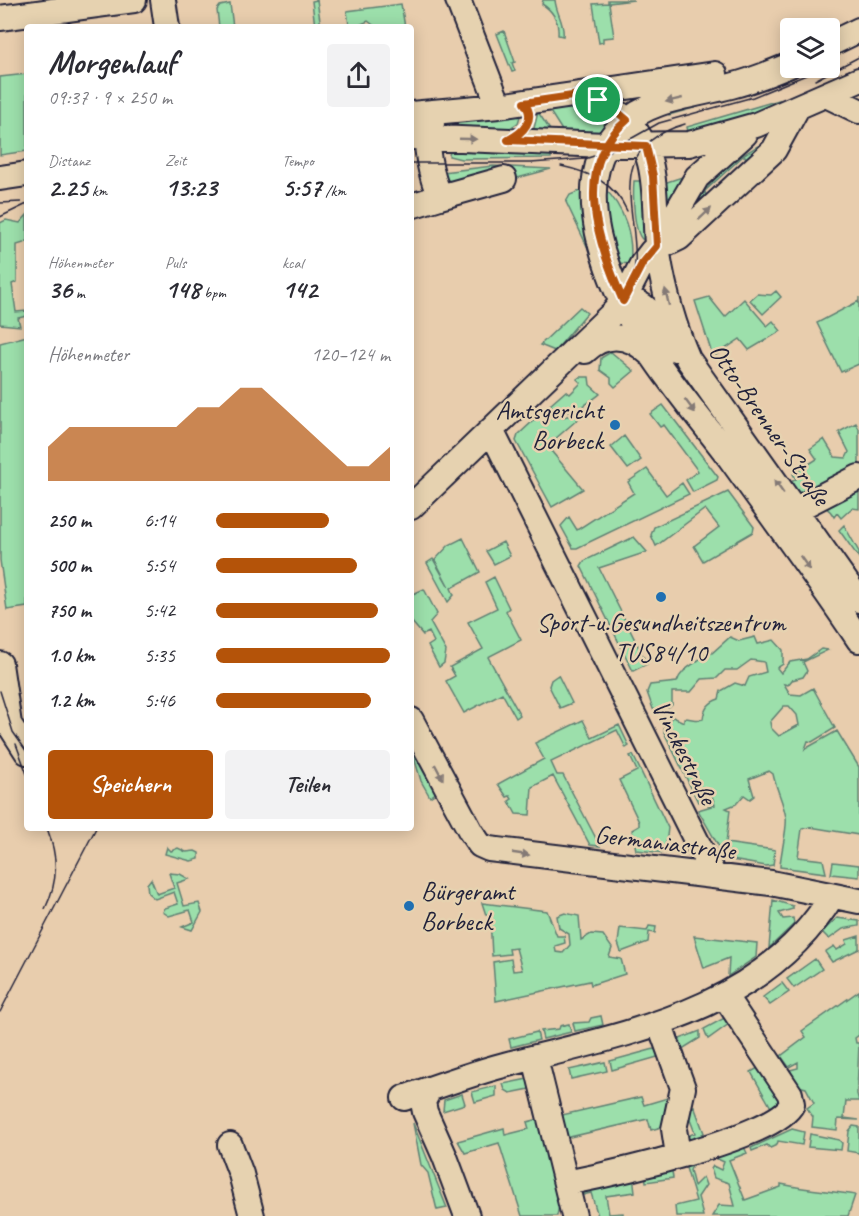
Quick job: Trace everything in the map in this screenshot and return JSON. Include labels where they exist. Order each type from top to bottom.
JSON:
[{"type":"street","points":[[0,18],[134,0]]},
{"type":"street","points":[[163,0],[167,24]]},
{"type":"street","points":[[458,0],[491,107]]},
{"type":"street","points":[[414,114],[524,103],[688,80],[780,59]]},
{"type":"street","points":[[606,145],[627,120],[654,105],[732,86],[780,69]]},
{"type":"street","points":[[419,137],[646,146],[696,142],[756,125],[796,110],[859,80]]},
{"type":"street","points":[[579,95],[607,104],[627,120],[646,146]]},
{"type":"street","points":[[828,96],[859,111]]},
{"type":"street","points":[[508,140],[520,132],[530,119],[529,110],[524,103]]},
{"type":"street","points":[[419,137],[434,123],[491,107]]},
{"type":"street","points":[[657,246],[679,238],[774,150],[796,110]]},
{"type":"street","points":[[414,504],[625,298],[642,264],[657,246],[697,177],[720,153],[756,125]]},
{"type":"street","points":[[419,137],[440,197]]},
{"type":"street","name":"Otto-Brenner-Straße","points":[[606,145],[595,180],[595,216],[602,248],[655,359],[779,526],[859,640]]},
{"type":"street","name":"Otto-Brenner-Straße","points":[[646,146],[653,176],[657,246],[670,313],[694,371],[859,600]]},
{"type":"street","points":[[0,178],[24,174]]},
{"type":"street","points":[[414,205],[504,179]]},
{"type":"street","points":[[625,298],[645,306],[669,342],[694,371]]},
{"type":"street","points":[[533,389],[557,378],[587,349],[606,337],[621,337],[632,341],[655,359]]},
{"type":"street","name":"Vinckestraße","points":[[491,430],[714,876]]},
{"type":"street","points":[[795,510],[859,477]]},
{"type":"street","points":[[0,664],[9,724],[24,747]]},
{"type":"street","name":"Germaniastraße","points":[[414,726],[471,832],[480,845],[489,849],[771,883],[859,901]]},
{"type":"street","points":[[404,1098],[442,1083],[660,1025],[724,995],[748,981],[791,947],[811,927],[832,896]]},
{"type":"street","points":[[566,1183],[678,1155],[769,1123],[789,1111],[792,1104],[789,1091],[724,995]]},
{"type":"street","points":[[660,1025],[683,1088],[674,1129],[678,1155]]},
{"type":"street","points":[[535,1058],[574,1216]]},
{"type":"street","points":[[429,1090],[423,1102],[424,1112],[446,1157],[467,1216]]},
{"type":"street","points":[[230,1145],[240,1168],[252,1216]]},
{"type":"green space","points":[[317,0],[321,24],[315,24],[312,1]]},
{"type":"green space","points":[[543,0],[555,0],[563,27],[563,36],[558,35],[556,21],[552,13],[542,4]]},
{"type":"green space","points":[[608,0],[634,0],[609,3],[614,37],[603,38],[603,42],[599,43],[593,4],[608,3]]},
{"type":"green space","points":[[230,4],[233,24],[219,24],[217,10],[220,6]]},
{"type":"green space","points":[[401,4],[404,24],[372,24],[368,21],[362,24],[349,24],[347,11]]},
{"type":"green space","points":[[504,31],[515,62],[512,63],[515,71],[512,72],[497,34]]},
{"type":"green space","points":[[24,74],[24,151],[0,155],[0,77]]},
{"type":"green space","points":[[790,78],[758,90],[669,115],[665,112]]},
{"type":"green space","points":[[779,100],[776,107],[688,132],[687,127]]},
{"type":"green space","points":[[584,107],[608,120],[598,135],[563,132],[549,110]]},
{"type":"green space","points":[[538,112],[552,133],[533,132]]},
{"type":"green space","points":[[521,113],[518,123],[507,130],[443,128],[455,123]]},
{"type":"green space","points":[[771,139],[748,167],[745,156],[743,156],[705,191],[717,176],[736,160]]},
{"type":"green space","points":[[450,151],[551,152],[551,158],[461,159],[449,156]]},
{"type":"green space","points":[[493,166],[551,169],[510,180],[452,182],[446,179],[443,172]]},
{"type":"green space","points":[[685,176],[667,209],[664,183]]},
{"type":"green space","points":[[634,181],[643,181],[645,234],[643,240],[635,222]]},
{"type":"green space","points":[[604,188],[617,204],[626,223],[630,243],[630,264],[620,263],[613,245]]},
{"type":"green space","points":[[582,190],[585,225],[597,267],[566,202],[570,195]]},
{"type":"green space","points":[[705,191],[707,204],[694,209],[701,197]]},
{"type":"green space","points":[[24,218],[24,243],[17,245],[17,282],[12,284],[16,312],[24,311],[24,317],[18,318],[20,326],[0,324],[0,223],[6,220],[20,223]]},
{"type":"green space","points":[[776,291],[781,297],[763,314],[750,300],[757,294],[771,295]]},
{"type":"green space","points":[[709,297],[725,317],[744,299],[767,326],[773,321],[781,331],[749,350],[740,339],[713,357],[695,301]]},
{"type":"green space","points":[[859,301],[859,364],[841,372],[817,323]]},
{"type":"green space","points":[[580,307],[587,313],[555,351],[540,345]]},
{"type":"green space","points":[[24,337],[24,607],[7,610],[0,560],[0,343]]},
{"type":"green space","points":[[611,352],[634,371],[615,387],[611,383],[611,378],[600,370],[601,358]]},
{"type":"green space","points":[[589,377],[590,385],[600,394],[576,410],[563,412],[550,405],[566,391],[570,394],[581,383],[577,379]]},
{"type":"green space","points":[[663,405],[718,477],[717,480],[693,492],[686,480],[698,471],[664,425],[660,427],[650,414]]},
{"type":"green space","points":[[546,409],[562,417],[585,413],[547,446],[583,489],[552,507],[516,441],[518,435]]},
{"type":"green space","points":[[856,423],[859,429],[859,509],[852,508],[841,518],[837,513],[834,517],[826,508],[792,488],[793,480],[796,479],[793,474],[817,459],[810,449],[824,439],[835,457],[846,458],[849,452],[839,432]]},
{"type":"green space","points":[[624,436],[641,460],[628,469],[611,447]]},
{"type":"green space","points":[[647,469],[666,495],[682,483],[689,494],[573,548],[561,526],[569,517],[577,530],[634,493],[628,482]]},
{"type":"green space","points":[[728,492],[754,527],[753,532],[703,561],[694,546],[719,527],[705,509],[656,546],[651,535],[654,527]]},
{"type":"green space","points":[[844,525],[859,552],[859,558],[839,530]]},
{"type":"green space","points":[[634,537],[647,552],[599,568],[647,664],[633,671],[581,566],[584,561]]},
{"type":"green space","points":[[463,538],[480,572],[451,588],[454,595],[448,602],[427,563],[433,559],[449,587],[435,560],[449,545]]},
{"type":"green space","points":[[503,542],[510,556],[494,564],[486,551]]},
{"type":"green space","points":[[494,577],[509,608],[506,611],[521,640],[488,657],[520,715],[516,718],[502,693],[464,713],[446,681],[455,676],[450,667],[483,649],[468,622],[497,608],[485,582]]},
{"type":"green space","points":[[424,589],[437,614],[430,622],[446,651],[444,663],[439,667],[428,646],[434,642],[429,632],[423,635],[414,624],[414,594]]},
{"type":"green space","points":[[730,637],[739,641],[755,637],[758,644],[774,640],[783,650],[783,664],[777,668],[781,673],[790,662],[807,659],[821,649],[828,650],[803,662],[807,671],[803,677],[792,680],[788,685],[784,684],[790,694],[801,695],[813,688],[835,728],[812,742],[808,741],[805,749],[837,731],[859,767],[859,835],[810,827],[802,829],[798,857],[823,860],[826,873],[780,867],[786,818],[773,774],[769,771],[749,779],[754,796],[750,799],[744,795],[736,804],[726,808],[730,810],[726,843],[775,850],[773,865],[766,866],[726,859],[698,810],[715,805],[712,796],[698,802],[664,732],[665,723],[673,717],[684,722],[684,718],[703,719],[706,709],[712,702],[719,699],[721,691],[735,683],[745,686],[749,677],[766,672],[764,662],[751,660],[737,670],[725,670],[717,678],[702,679],[691,692],[672,692],[672,705],[663,712],[653,709],[647,692],[650,685],[677,682],[686,669],[705,654],[712,653]],"holes":[[[784,706],[789,706],[797,715],[799,725],[779,736],[771,728],[770,722]]]},
{"type":"green space","points":[[558,675],[572,703],[560,708],[549,686],[551,680]]},
{"type":"green space","points":[[583,720],[592,738],[619,725],[629,746],[626,748],[617,730],[551,762],[557,775],[563,775],[600,846],[590,845],[553,776],[532,787],[530,815],[516,814],[509,801],[512,799],[510,796],[507,797],[498,784],[544,759],[535,743]]},
{"type":"green space","points":[[414,752],[437,792],[430,797],[421,781]]},
{"type":"green space","points":[[633,755],[668,828],[665,853],[636,850],[632,830],[639,826],[639,822],[619,780],[637,771],[630,756]]},
{"type":"green space","points":[[167,847],[171,851],[178,848],[186,852],[195,851],[199,853],[199,859],[191,861],[165,854]]},
{"type":"green space","points":[[833,862],[859,865],[859,877],[831,874]]},
{"type":"green space","points":[[169,873],[180,874],[189,879],[177,883],[184,906],[199,903],[202,912],[192,930],[182,927],[194,922],[190,910],[169,916],[163,912],[165,908],[178,904],[174,892],[155,899],[148,893],[147,884],[151,879],[157,894],[174,888]]},
{"type":"green space","points":[[773,900],[793,906],[793,909],[779,913],[783,919],[793,918],[794,924],[769,948]]},
{"type":"green space","points":[[482,903],[547,911],[557,936],[564,936],[565,943],[555,946],[556,952],[563,953],[570,945],[569,934],[559,928],[557,916],[565,913],[579,916],[581,940],[591,934],[603,935],[612,948],[609,957],[621,959],[625,974],[591,985],[590,981],[496,1001],[493,962],[511,959],[513,971],[522,970],[516,948],[509,949],[510,954],[492,956],[490,916],[486,915]]},
{"type":"green space","points":[[837,918],[859,921],[859,926],[843,929],[829,939],[822,932]]},
{"type":"green space","points":[[649,926],[656,927],[655,933],[649,932],[648,942],[621,952],[618,943],[620,928],[647,931]]},
{"type":"green space","points":[[694,936],[757,943],[756,957],[728,976],[729,958],[704,968]]},
{"type":"green space","points":[[859,936],[859,949],[832,962],[825,952],[834,946],[837,950],[847,944],[846,940]]},
{"type":"green space","points":[[815,959],[822,969],[794,988],[787,979]]},
{"type":"green space","points":[[782,983],[789,992],[770,1005],[763,997]]},
{"type":"green space","points":[[859,991],[859,1035],[855,1038],[856,1043],[859,1043],[857,1094],[859,1101],[846,1101],[844,1118],[859,1120],[838,1119],[837,1130],[812,1127],[813,1117],[807,1108],[814,1103],[806,1088],[794,1085],[787,1073],[798,1068],[798,1062],[789,1067],[781,1056],[806,1037],[802,1031]]},
{"type":"green space","points":[[730,1015],[733,1021],[708,1039],[704,1029]]},
{"type":"green space","points":[[601,1016],[603,1025],[575,1031],[573,1023],[589,1022],[591,1018]]},
{"type":"green space","points":[[569,1024],[571,1032],[543,1039],[541,1031],[559,1029],[560,1026]]},
{"type":"green space","points":[[700,1031],[700,1038],[679,1051],[672,1042]]},
{"type":"green space","points":[[537,1032],[539,1040],[511,1047],[509,1039]]},
{"type":"green space","points":[[658,1048],[661,1056],[612,1070],[610,1061]]},
{"type":"green space","points":[[605,1062],[607,1071],[571,1079],[569,1070]]},
{"type":"green space","points":[[763,1065],[783,1098],[773,1111],[751,1072]]},
{"type":"green space","points":[[533,1078],[540,1117],[536,1117],[530,1089],[510,1093],[505,1090],[503,1084]]},
{"type":"green space","points":[[496,1086],[496,1096],[475,1102],[472,1092]]},
{"type":"green space","points":[[462,1094],[465,1104],[443,1111],[444,1100]]},
{"type":"green space","points":[[674,1096],[665,1126],[651,1130],[648,1119],[561,1139],[560,1135],[566,1132],[562,1115],[641,1097],[644,1105]]},
{"type":"green space","points":[[694,1106],[704,1133],[702,1134],[703,1140],[682,1148],[679,1139],[695,1133],[686,1109]]},
{"type":"green space","points":[[543,1118],[560,1201],[557,1216],[522,1216],[499,1143],[465,1153],[458,1141],[504,1128],[505,1135],[529,1129],[527,1122]]},
{"type":"green space","points":[[413,1123],[447,1208],[437,1210],[428,1173],[421,1165]]},
{"type":"green space","points":[[853,1126],[859,1127],[859,1153],[847,1151],[849,1131]]},
{"type":"green space","points":[[792,1129],[804,1132],[802,1145],[778,1141],[777,1145],[770,1148],[767,1145],[752,1151],[751,1148]]},
{"type":"green space","points":[[810,1134],[839,1140],[842,1143],[841,1150],[808,1147]]},
{"type":"green space","points":[[741,1141],[747,1153],[729,1160],[745,1200],[781,1187],[781,1184],[855,1195],[848,1216],[712,1216],[719,1205],[735,1206],[729,1183],[714,1178],[711,1169],[713,1166],[721,1170],[724,1162],[707,1154]]},
{"type":"green space","points":[[696,1159],[690,1170],[694,1186],[703,1177],[706,1185],[698,1197],[703,1216],[676,1216],[675,1206],[696,1201],[684,1161]]},
{"type":"green space","points":[[671,1165],[673,1178],[646,1182],[645,1173]]},
{"type":"green space","points":[[633,1175],[635,1192],[606,1196],[609,1214],[623,1213],[623,1216],[598,1216],[591,1193],[575,1197],[576,1191]]},
{"type":"tram line","points":[[815,80],[859,57]]},
{"type":"tram line","points":[[414,163],[531,163],[585,159],[609,151],[659,123],[753,97],[799,78]]},
{"type":"tram line","points":[[627,295],[634,272],[635,247],[630,198],[631,175],[638,155],[655,137],[685,124]]},
{"type":"tram line","points":[[561,166],[600,180],[616,193],[627,211]]},
{"type":"tram line","points":[[0,203],[21,202]]},
{"type":"tram line","points":[[0,217],[24,205]]},
{"type":"tram line","points":[[0,691],[13,732],[24,748]]},
{"type":"tram line","points":[[16,744],[24,766]]},
{"type":"tram line","points":[[45,909],[55,878],[55,859],[48,831]]},
{"type":"tram line","points":[[0,1012],[94,831]]},
{"type":"place","name":"Amtsgericht Borbeck","points":[[615,425]]},
{"type":"place","name":"Sport-u.Gesundheitszentrum TUS84/10","points":[[661,597]]},
{"type":"place","name":"Bürgeramt Borbeck","points":[[409,906]]},
{"type":"route","points":[[598,100],[579,95],[524,103],[529,110],[530,119],[525,128],[508,140],[606,145],[646,146],[653,176],[657,246],[642,264],[623,301],[598,236],[594,194],[595,180],[603,151],[606,145],[611,137],[627,120],[609,105],[598,100]]}]
